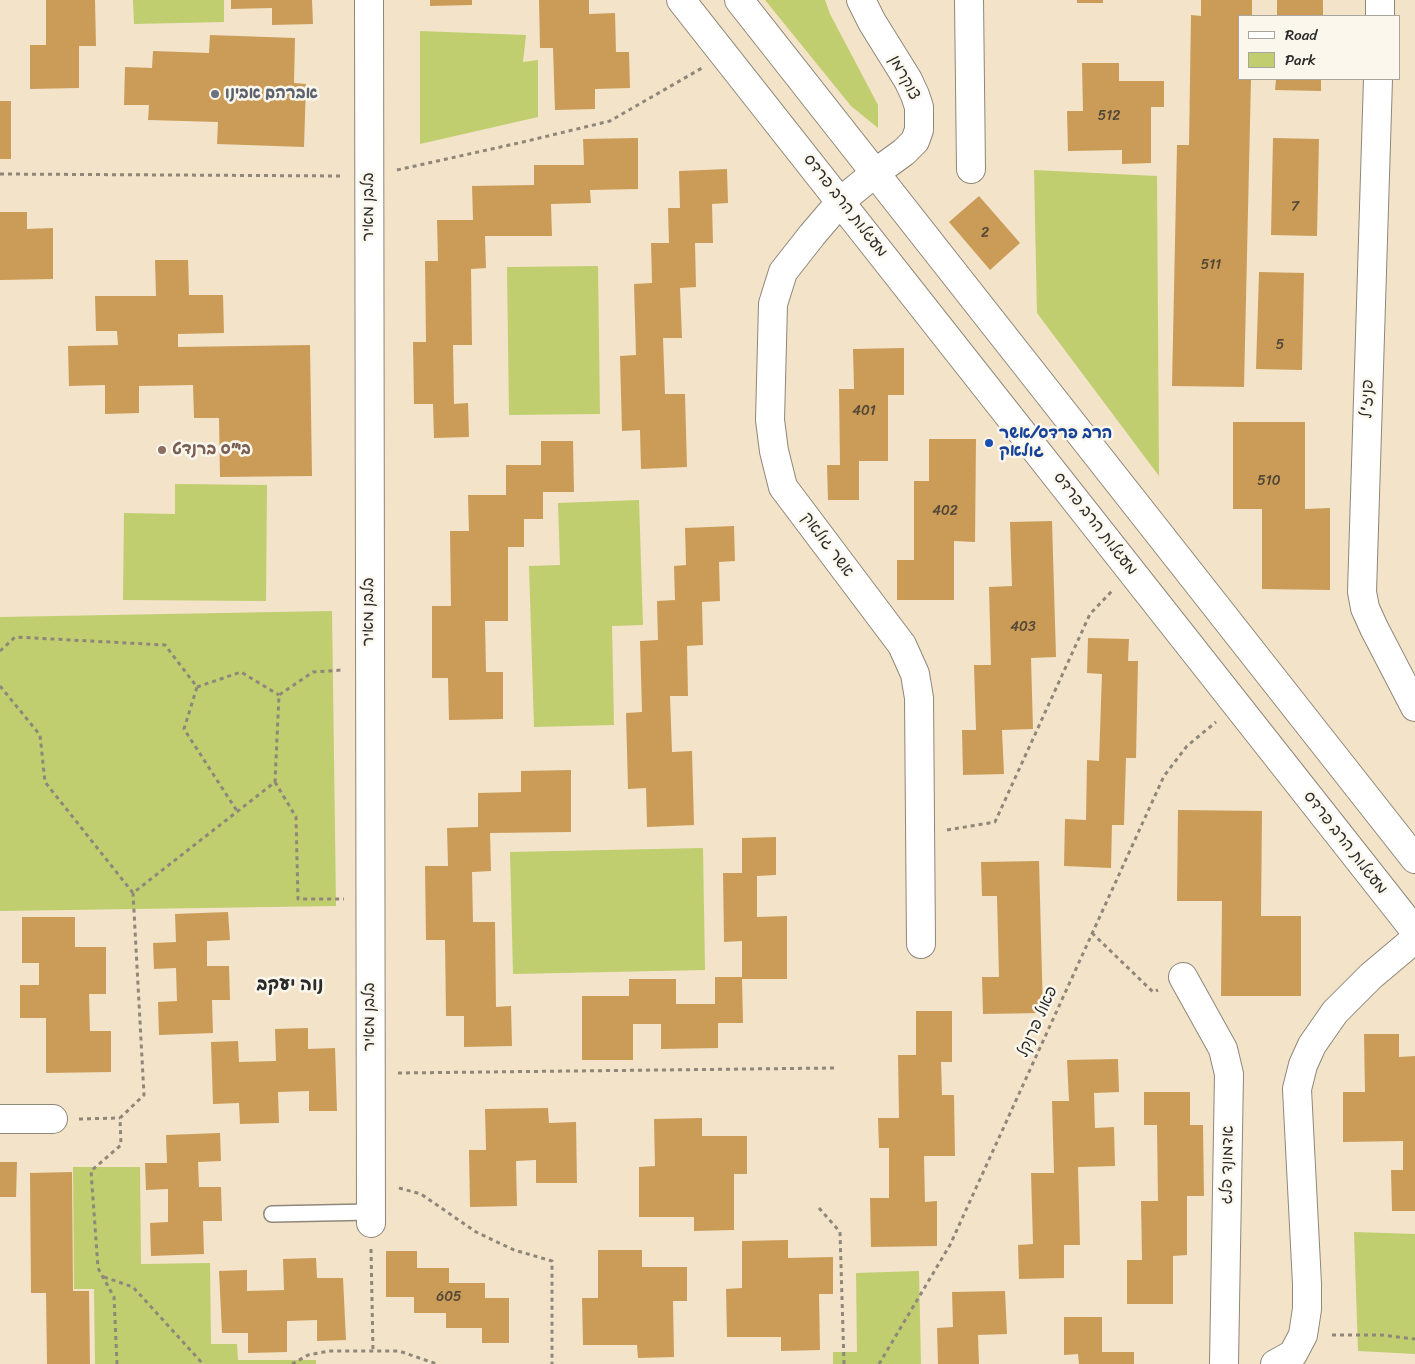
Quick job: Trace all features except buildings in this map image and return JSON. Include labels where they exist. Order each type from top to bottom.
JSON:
[{"type":"street","name":"בלבן מאיר","points":[[369,0],[371,1217]]},
{"type":"street","name":"מעגלות הרב פרדס","points":[[682,0],[1415,931]]},
{"type":"street","points":[[740,0],[1415,859]]},
{"type":"street","name":"צוקרמן","points":[[861,0],[872,22],[908,80],[919,107],[919,130],[915,140],[904,152],[875,173]]},
{"type":"street","points":[[969,0],[970,169]]},
{"type":"street","points":[[1380,0],[1380,15]]},
{"type":"street","name":"פניז'ל","points":[[1378,80],[1362,592],[1365,608],[1374,628],[1415,707]]},
{"type":"street","name":"אשר גולאק","points":[[875,173],[841,201],[783,272],[773,304],[770,420],[774,451],[783,487],[902,645],[915,674],[918,698],[921,944]]},
{"type":"street","points":[[1275,1364],[1293,1354],[1303,1335],[1307,1284],[1297,1089],[1303,1065],[1312,1045],[1335,1012],[1371,976],[1415,939]]},
{"type":"street","name":"אדמונד פלג","points":[[1183,977],[1223,1049],[1229,1074],[1224,1364]]},
{"type":"street","points":[[0,1119],[53,1119]]},
{"type":"lane","points":[[272,1214],[371,1217]]},
{"type":"path","points":[[920,834],[995,822],[1090,614],[1132,572]]},
{"type":"path","points":[[0,651],[15,637],[165,645],[197,687]]},
{"type":"path","points":[[279,695],[313,672],[369,668]]},
{"type":"path","points":[[197,687],[241,672],[279,695]]},
{"type":"path","points":[[0,686],[40,735],[45,782],[133,893],[144,1095],[120,1118],[53,1119]]},
{"type":"path","points":[[197,687],[184,729],[237,811]]},
{"type":"path","points":[[279,695],[275,782],[296,817],[298,899],[369,899]]},
{"type":"path","name":"פאול פרנקל","points":[[879,1364],[950,1245],[1164,776],[1187,746],[1237,705]]},
{"type":"path","points":[[133,893],[275,782]]},
{"type":"path","points":[[1092,933],[1153,992],[1183,977]]},
{"type":"path","points":[[370,1074],[834,1068]]},
{"type":"path","points":[[117,1364],[114,1297],[98,1268],[91,1171],[121,1145],[120,1118]]},
{"type":"path","points":[[370,1181],[421,1194],[476,1232],[514,1250],[552,1261],[552,1364]]},
{"type":"path","points":[[819,1208],[840,1232],[844,1364]]},
{"type":"path","points":[[371,1217],[373,1352]]},
{"type":"path","points":[[103,1277],[133,1287],[203,1364]]},
{"type":"path","points":[[1303,1335],[1381,1335],[1415,1338]]},
{"type":"path","points":[[292,1364],[308,1355],[329,1352],[398,1352],[437,1364]]},
{"type":"green space","points":[[133,0],[224,0],[224,22],[134,24]]},
{"type":"green space","points":[[765,0],[825,0],[830,14],[878,105],[878,128],[851,106]]},
{"type":"green space","points":[[420,31],[526,35],[523,62],[538,60],[538,117],[420,144]]},
{"type":"green space","points":[[1034,170],[1157,176],[1159,476],[1037,313]]},
{"type":"green space","points":[[598,266],[600,414],[509,415],[507,267]]},
{"type":"green space","points":[[175,484],[267,485],[266,601],[123,600],[124,513],[175,514]]},
{"type":"green space","points":[[639,500],[643,625],[612,626],[614,725],[534,727],[529,566],[560,565],[558,503]]},
{"type":"green space","points":[[332,611],[336,906],[0,911],[0,617]]},
{"type":"green space","points":[[703,848],[705,970],[513,974],[510,852]]},
{"type":"green space","points":[[73,1167],[140,1167],[141,1264],[210,1263],[211,1344],[237,1344],[238,1360],[316,1360],[316,1364],[95,1364],[94,1289],[74,1289]]},
{"type":"green space","points":[[1354,1232],[1415,1234],[1415,1354],[1358,1351]]},
{"type":"green space","points":[[919,1271],[921,1364],[833,1364],[833,1352],[857,1352],[856,1273]]},
{"type":"place","name":"אברהם אבינו","points":[[215,94]]},
{"type":"place","name":"הרב פרדס/אשר גולאק","points":[[989,443]]},
{"type":"place","name":"בי\"ס ברנדט","points":[[162,450]]},
{"type":"district","name":"נוה יעקב","points":[[290,985]]}]
